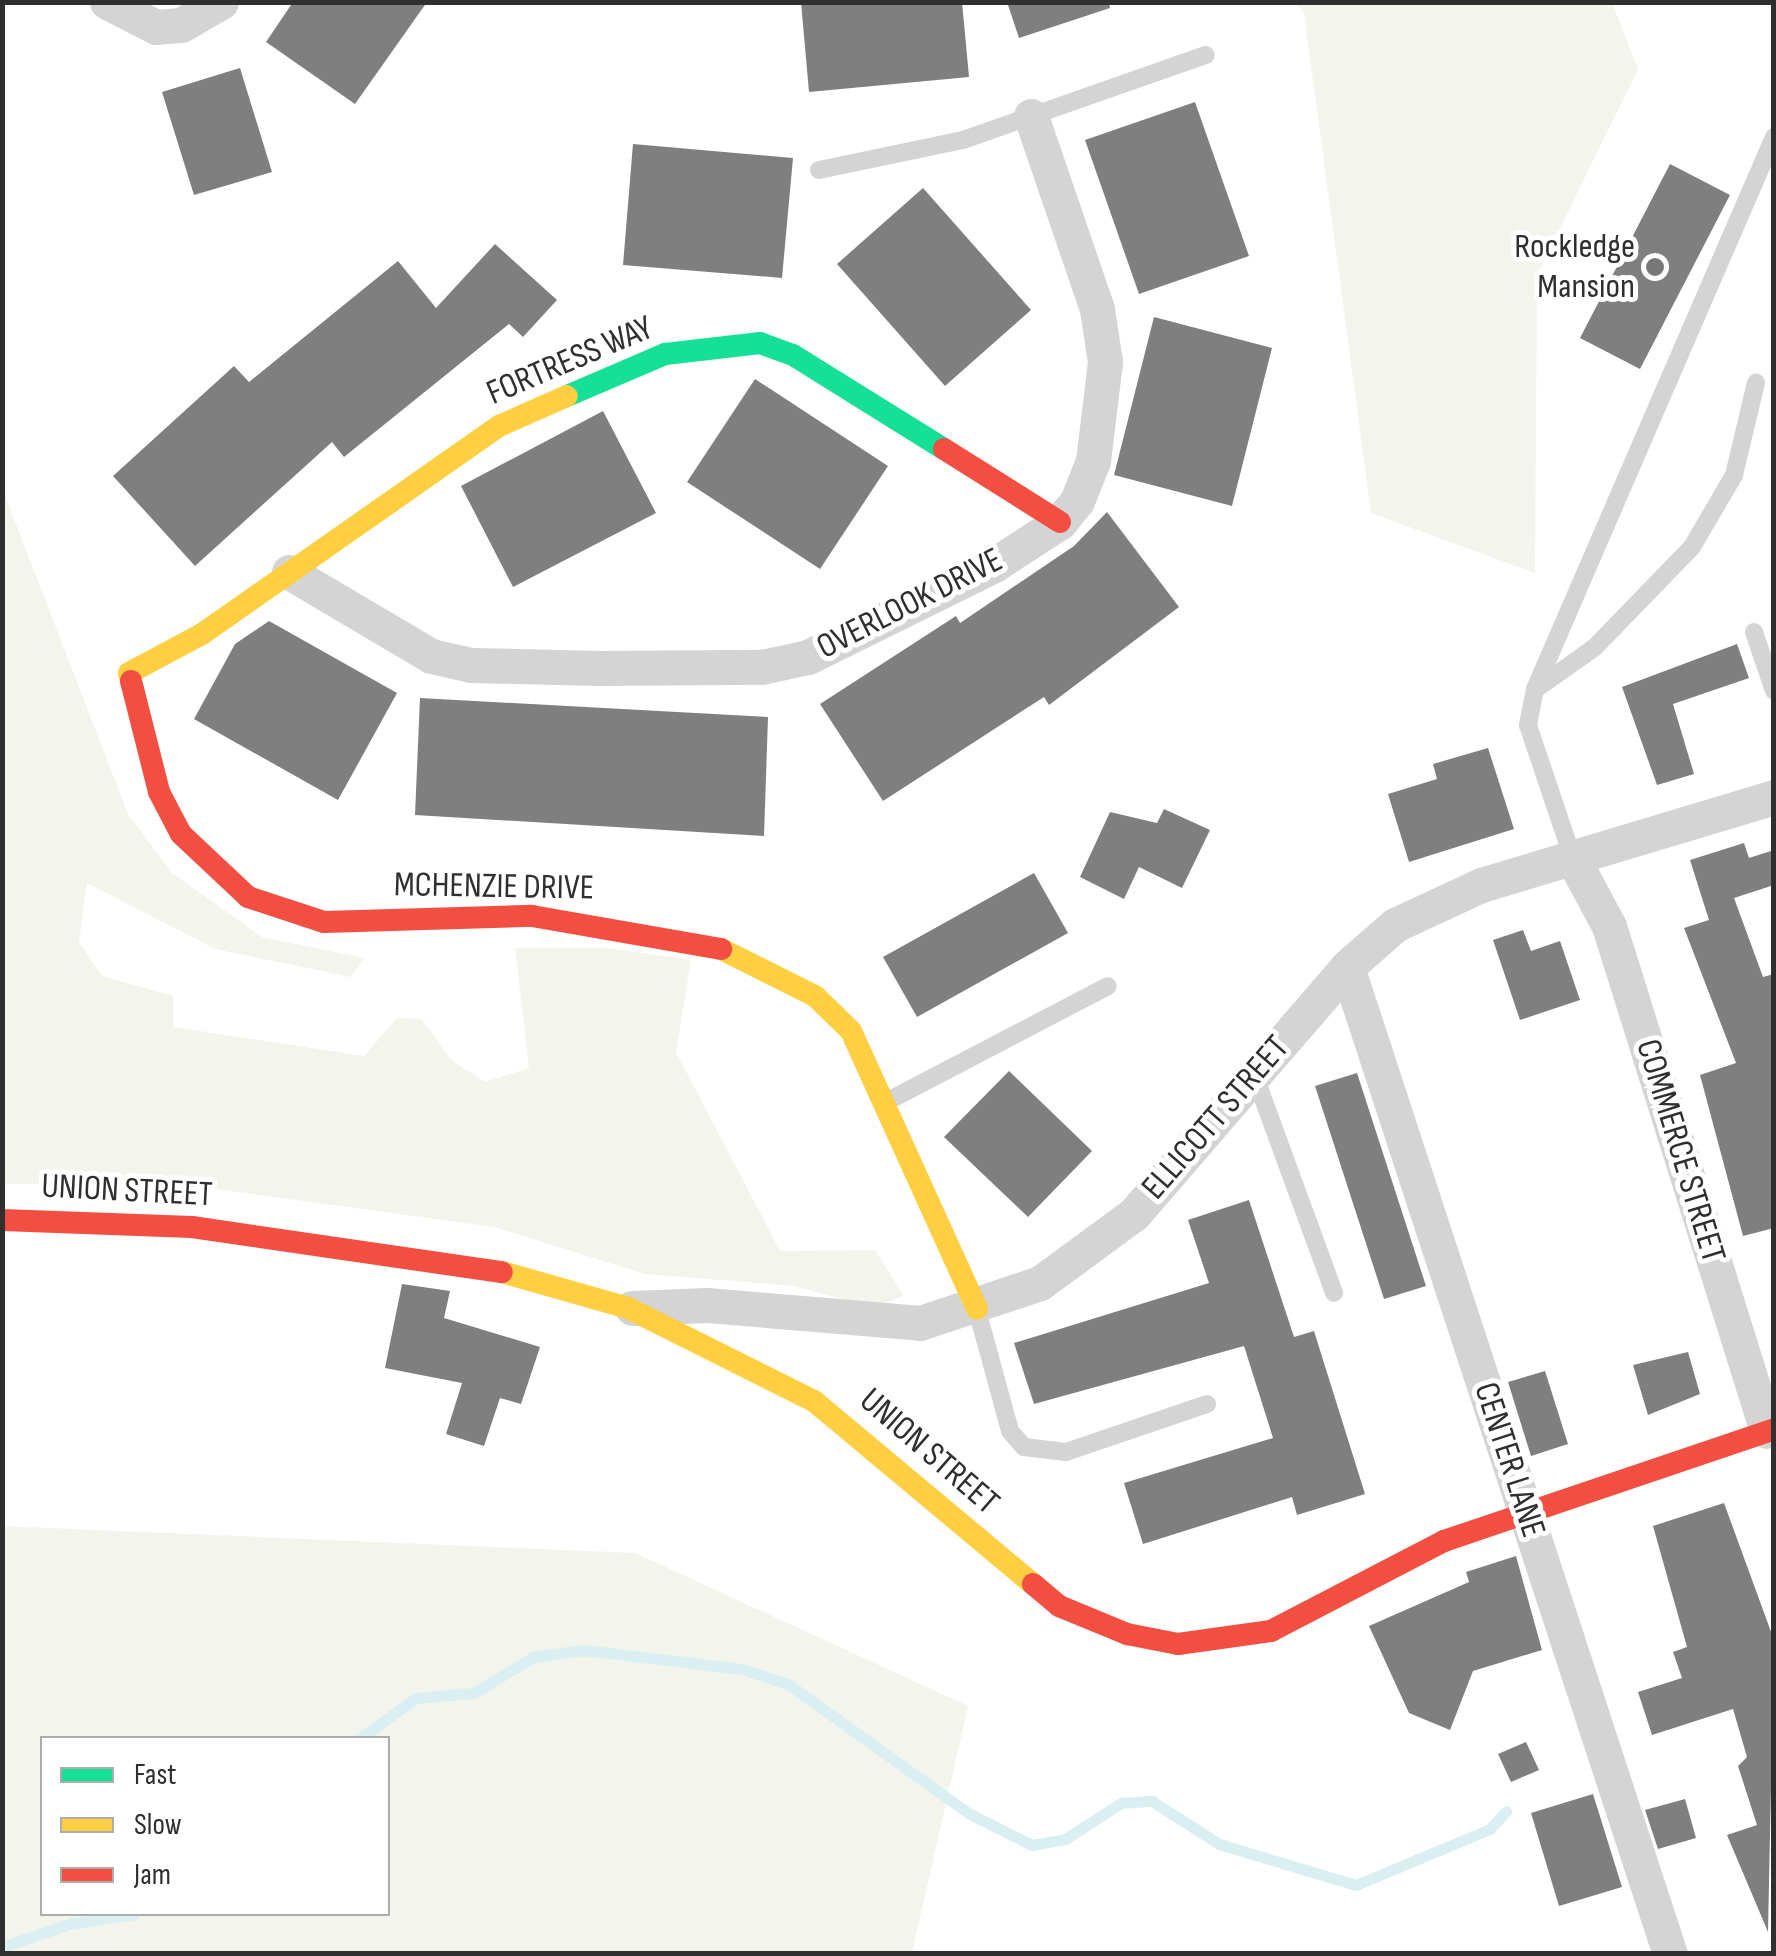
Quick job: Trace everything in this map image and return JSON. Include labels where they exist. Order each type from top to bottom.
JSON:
[{"type":"street","points":[[106,2],[156,27],[181,25],[220,2]]},
{"type":"street","name":"OVERLOOK DRIVE","points":[[289,572],[431,656],[471,665],[762,667],[852,640],[1060,522],[1090,473],[1105,362],[1096,309],[1031,116]]},
{"type":"street","name":"FORTRESS WAY","points":[[129,673],[289,572],[498,426],[665,354],[738,344],[793,354],[1060,522]]},
{"type":"street","name":"MCHENZIE DRIVE","points":[[129,673],[159,792],[204,860],[248,898],[324,922],[596,921],[737,953],[827,1008],[850,1032],[886,1102],[977,1310]]},
{"type":"street","name":"ELLICOTT STREET","points":[[628,1308],[707,1305],[871,1325],[977,1310],[1090,1252],[1134,1214],[1347,967],[1432,904],[1774,797]]},
{"type":"street","name":"COMMERCE STREET","points":[[1573,859],[1609,926],[1772,1436]]},
{"type":"street","name":"CENTER LANE","points":[[1347,967],[1670,1954]]},
{"type":"street","name":"UNION STREET","points":[[2,1220],[192,1227],[329,1244],[497,1271],[628,1308],[814,1400],[877,1446],[1032,1589],[1126,1634],[1216,1643],[1272,1631],[1444,1541],[1772,1436]]},
{"type":"lane","points":[[818,170],[963,140],[1206,55]]},
{"type":"lane","points":[[1573,859],[1528,725],[1536,689],[1774,136]]},
{"type":"lane","points":[[1536,689],[1596,647],[1692,546],[1734,476],[1756,383]]},
{"type":"lane","points":[[1754,632],[1774,691]]},
{"type":"lane","points":[[886,1102],[1108,986]]},
{"type":"lane","points":[[1254,1074],[1334,1294]]},
{"type":"lane","points":[[977,1310],[1010,1431],[1024,1448],[1066,1452],[1207,1404]]},
{"type":"shaded area","points":[[1296,3],[1612,3],[1638,69],[1537,275],[1535,573],[1371,513],[1304,13]]},
{"type":"shaded area","points":[[2,488],[128,814],[172,873],[262,937],[364,958],[351,977],[215,949],[87,883],[79,942],[102,976],[173,996],[173,1027],[364,1056],[397,1018],[422,1019],[451,1060],[485,1082],[529,1068],[515,948],[608,948],[691,960],[676,1052],[780,1251],[875,1250],[904,1296],[872,1307],[794,1286],[645,1274],[494,1227],[186,1185],[3,1184]]},
{"type":"shaded area","points":[[3,1526],[635,1553],[968,1706],[912,1953],[3,1953]]},
{"type":"building","points":[[293,2],[427,2],[355,104],[266,42]]},
{"type":"building","points":[[801,2],[962,2],[969,77],[809,92]]},
{"type":"building","points":[[1007,2],[1109,2],[1110,8],[1019,38]]},
{"type":"building","points":[[240,68],[272,172],[194,195],[162,92]]},
{"type":"building","points":[[1195,102],[1249,256],[1139,294],[1085,140]]},
{"type":"building","points":[[633,144],[793,158],[782,278],[623,265]]},
{"type":"building","name":"Rockledge Mansion","points":[[1670,164],[1730,195],[1640,369],[1580,338]]},
{"type":"building","points":[[923,188],[1031,310],[945,386],[837,264]]},
{"type":"building","points":[[495,244],[557,300],[523,337],[509,324],[344,457],[332,442],[195,566],[113,476],[234,366],[249,382],[398,261],[436,308]]},
{"type":"building","points":[[1154,317],[1272,348],[1232,506],[1114,475]]},
{"type":"building","points":[[755,379],[888,466],[820,569],[687,482]]},
{"type":"building","points":[[603,411],[656,513],[513,587],[461,486]]},
{"type":"building","points":[[1107,512],[1179,607],[1049,705],[1044,697],[883,801],[820,704],[956,616],[960,623],[1074,546]]},
{"type":"building","points":[[269,621],[397,693],[338,800],[194,719],[235,644]]},
{"type":"building","points":[[1737,644],[1749,678],[1673,704],[1694,774],[1657,785],[1622,687]]},
{"type":"building","points":[[420,698],[768,717],[764,836],[415,815]]},
{"type":"building","points":[[1488,748],[1514,829],[1409,862],[1388,794],[1437,779],[1433,764]]},
{"type":"building","points":[[1164,809],[1210,830],[1182,888],[1139,867],[1124,899],[1080,877],[1110,812],[1157,823]]},
{"type":"building","points":[[1744,843],[1749,858],[1774,850],[1774,885],[1734,898],[1763,977],[1774,974],[1774,1228],[1743,1236],[1700,1075],[1736,1063],[1684,928],[1709,920],[1690,860]]},
{"type":"building","points":[[1034,873],[1068,933],[917,1017],[883,957]]},
{"type":"building","points":[[1523,930],[1531,951],[1560,941],[1580,1000],[1520,1020],[1493,940]]},
{"type":"building","points":[[1009,1071],[1092,1151],[1028,1217],[944,1137]]},
{"type":"building","points":[[1357,1073],[1426,1286],[1384,1299],[1315,1086]]},
{"type":"building","points":[[1249,1200],[1294,1337],[1314,1331],[1365,1494],[1297,1515],[1292,1497],[1143,1544],[1124,1483],[1273,1438],[1244,1346],[1034,1404],[1014,1343],[1209,1283],[1188,1220]]},
{"type":"building","points":[[402,1284],[450,1291],[444,1318],[540,1347],[521,1404],[500,1398],[484,1446],[446,1434],[462,1383],[385,1368]]},
{"type":"building","points":[[1688,1352],[1700,1394],[1648,1415],[1633,1365]]},
{"type":"building","points":[[1545,1371],[1568,1444],[1531,1456],[1508,1382]]},
{"type":"building","points":[[1724,1503],[1774,1640],[1768,1932],[1727,1835],[1757,1825],[1738,1766],[1747,1757],[1733,1709],[1652,1735],[1638,1692],[1682,1678],[1673,1652],[1687,1647],[1653,1526]]},
{"type":"building","points":[[1516,1556],[1542,1650],[1473,1671],[1450,1730],[1409,1713],[1369,1626],[1469,1582],[1466,1572]]},
{"type":"building","points":[[1526,1742],[1539,1770],[1511,1782],[1498,1754]]},
{"type":"building","points":[[1593,1794],[1622,1887],[1559,1906],[1531,1813]]},
{"type":"building","points":[[1685,1799],[1696,1838],[1658,1849],[1645,1810]]},
{"type":"waterway","points":[[363,1736],[416,1698],[474,1693],[533,1657],[583,1650],[742,1669],[788,1684],[968,1813],[1032,1845],[1065,1839],[1121,1803],[1152,1801],[1219,1844],[1356,1885],[1490,1829],[1506,1811]]},
{"type":"waterway","points":[[2,1947],[69,1924],[121,1916]]},
{"type":"traffic: fast","points":[[567,396],[665,354],[760,343],[793,355],[944,449]]},
{"type":"traffic: slow","points":[[131,681],[129,673],[202,634],[499,426],[567,396]]},
{"type":"traffic: slow","points":[[721,949],[815,996],[851,1031],[977,1309]]},
{"type":"traffic: slow","points":[[502,1272],[628,1308],[814,1401],[1033,1584]]},
{"type":"traffic: jam","points":[[944,449],[1060,522]]},
{"type":"traffic: jam","points":[[131,681],[159,792],[181,834],[248,897],[324,922],[532,916],[721,949]]},
{"type":"traffic: jam","points":[[2,1220],[192,1227],[502,1272]]},
{"type":"traffic: jam","points":[[1033,1584],[1059,1606],[1127,1634],[1178,1644],[1271,1631],[1444,1541],[1774,1429]]},
{"type":"place","name":"Rockledge Mansion","points":[[1655,267]]}]
